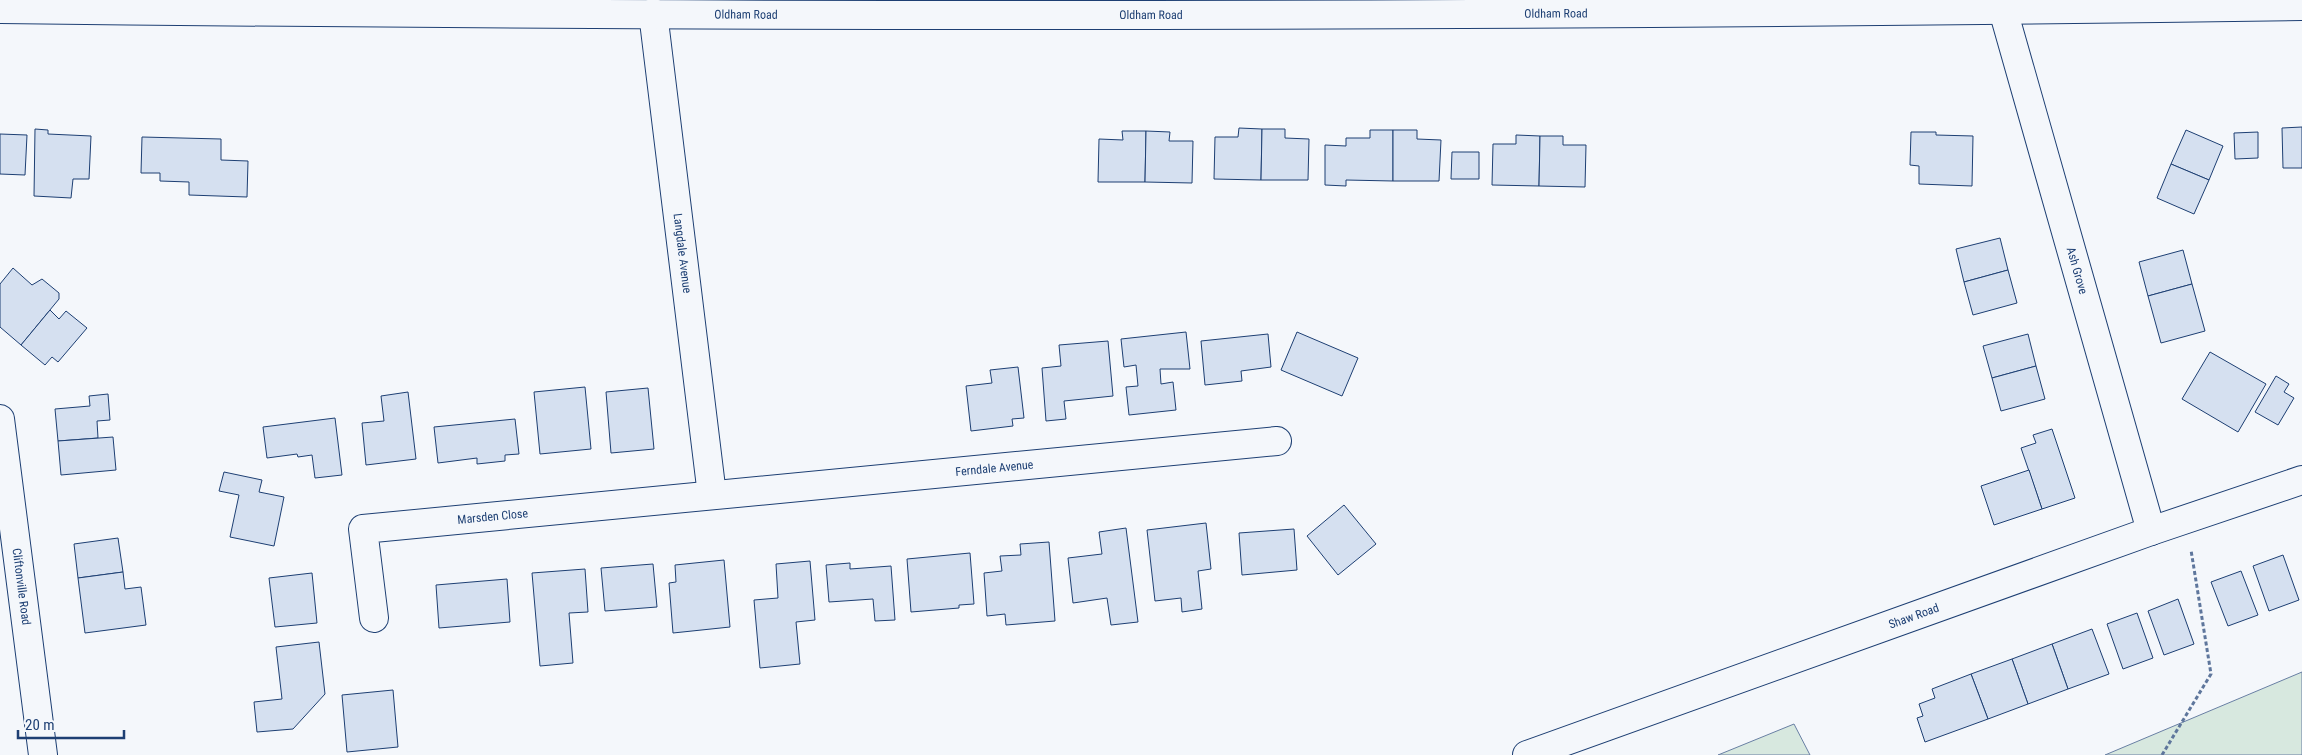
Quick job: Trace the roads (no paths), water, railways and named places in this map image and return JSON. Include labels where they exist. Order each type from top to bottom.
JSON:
[{"type":"street","name":"Oldham Road","points":[[0,9],[653,13],[1600,14],[2302,6]]},
{"type":"street","name":"Ash Grove","points":[[2003,10],[2151,531]]},
{"type":"street","name":"Langdale Avenue","points":[[653,13],[712,495]]},
{"type":"street","name":"Cliftonville Road","points":[[0,419],[43,755]]},
{"type":"street","name":"Ferndale Avenue","points":[[712,495],[1277,441]]},
{"type":"street","name":"Shaw Road","points":[[1527,755],[2151,531],[2302,480]]},
{"type":"street","name":"Marsden Close","points":[[374,618],[363,529],[712,495]]}]
